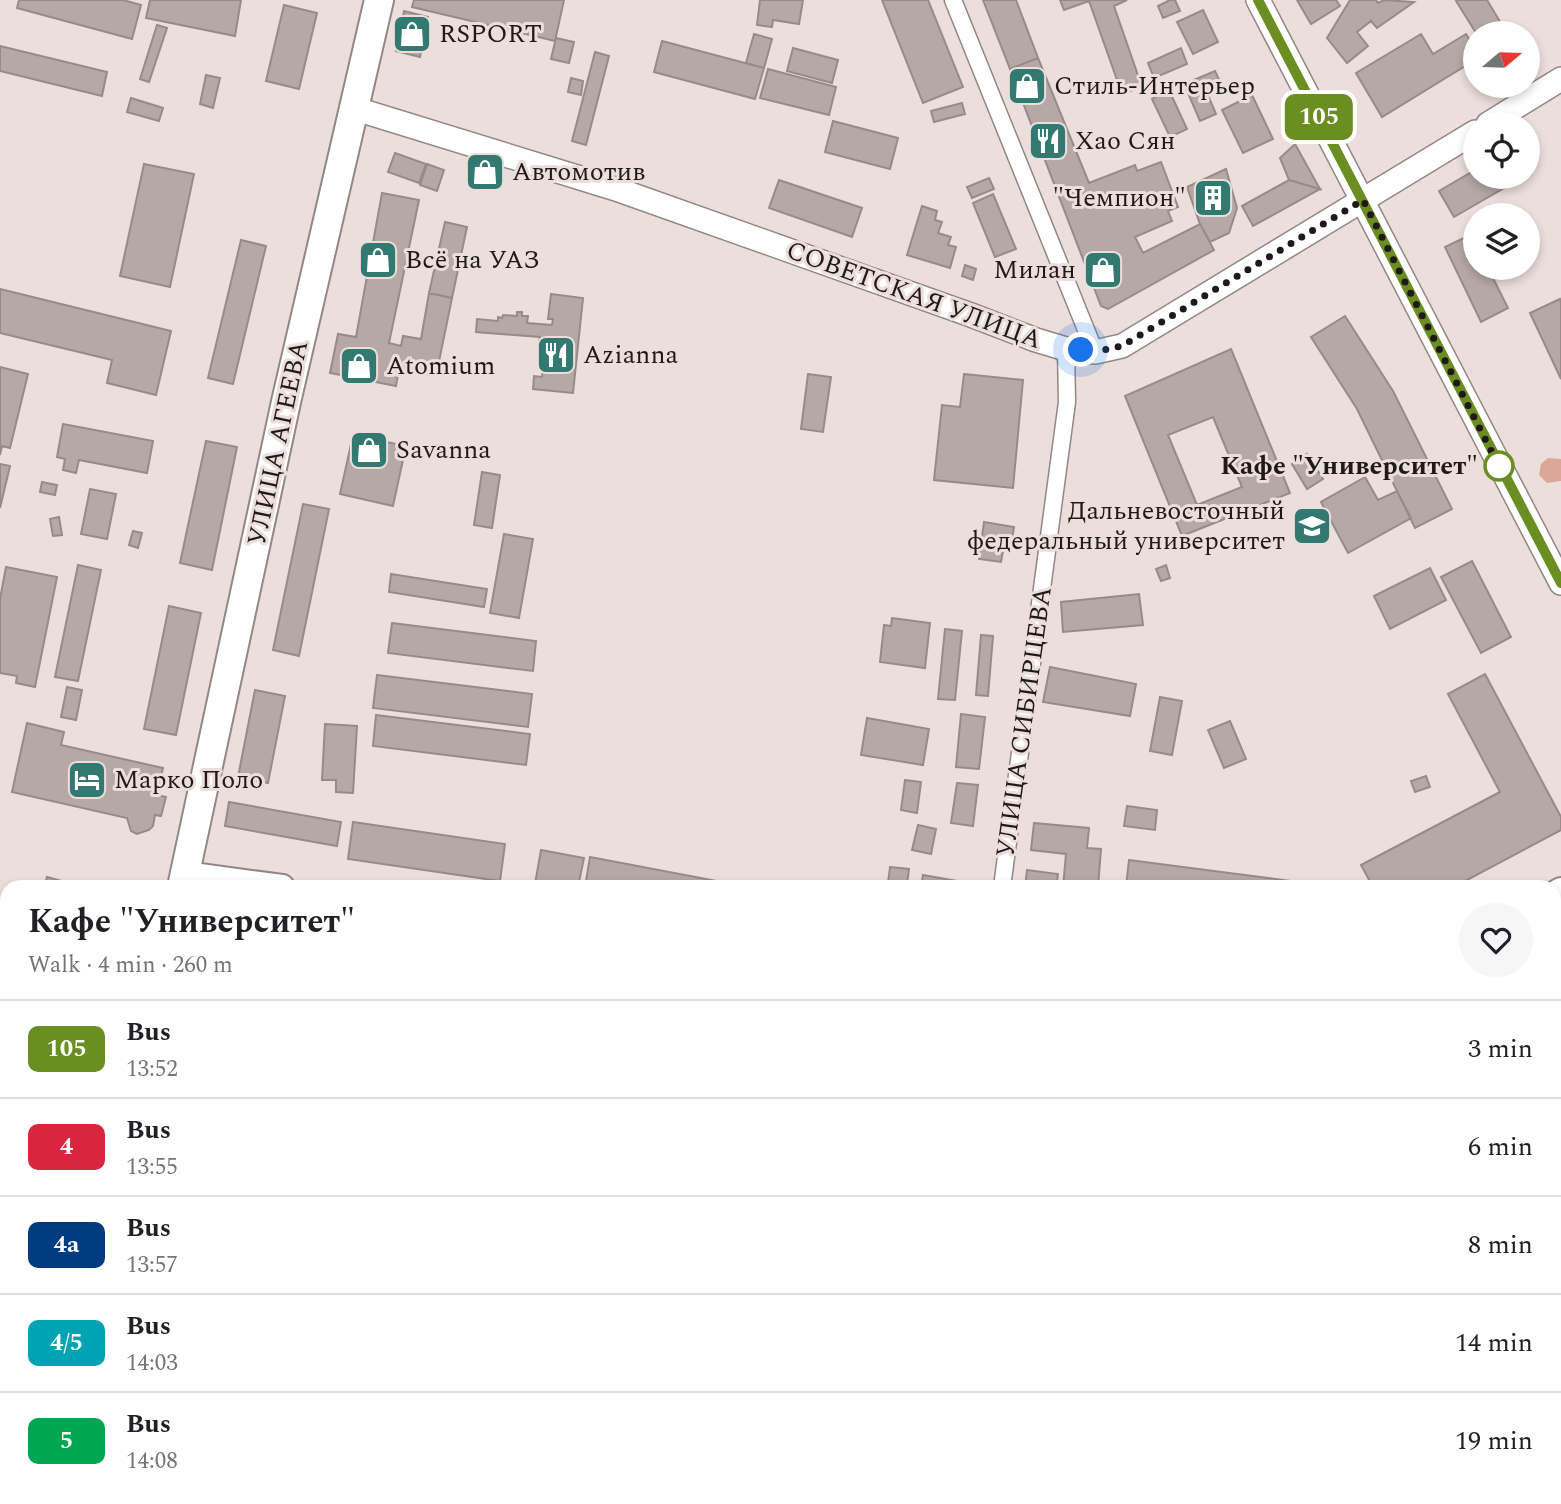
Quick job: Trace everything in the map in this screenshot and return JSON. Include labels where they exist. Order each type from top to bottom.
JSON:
[{"type":"highway","name":"УЛИЦА АГЕЕВА","points":[[184,880],[289,389],[379,0]]},
{"type":"main road","points":[[1258,0],[1282,51],[1363,200],[1561,583]]},
{"type":"main road","points":[[1507,112],[1561,79]]},
{"type":"main road","name":"СОВЕТСКАЯ УЛИЦА","points":[[355,109],[616,189],[1066,349],[1095,352],[1122,346],[1463,139]]},
{"type":"street","points":[[953,0],[1095,352]]},
{"type":"street","name":"УЛИЦА СИБИРЦЕВА","points":[[1003,880],[1067,402],[1066,349]]},
{"type":"shaded area","points":[[1548,458],[1561,459],[1561,481],[1547,483],[1539,475],[1541,464]]},
{"type":"building","points":[[19,0],[123,0],[141,5],[132,39],[17,8]]},
{"type":"building","points":[[150,0],[241,0],[235,36],[146,18]]},
{"type":"building","points":[[414,0],[564,0],[555,41],[412,7]]},
{"type":"building","points":[[760,0],[803,0],[799,24],[773,20],[772,27],[757,25]]},
{"type":"building","points":[[882,0],[928,0],[963,87],[923,103]]},
{"type":"building","points":[[983,0],[1016,0],[1038,58],[1010,69]]},
{"type":"building","points":[[1060,0],[1127,0],[1114,6],[1142,87],[1122,94],[1089,1],[1064,10]]},
{"type":"building","points":[[1175,0],[1180,11],[1163,18],[1158,6]]},
{"type":"building","points":[[1297,0],[1336,0],[1340,6],[1311,24]]},
{"type":"building","points":[[1350,0],[1376,0],[1378,3],[1384,0],[1414,2],[1377,28],[1371,21],[1357,32],[1368,46],[1347,63],[1327,38]]},
{"type":"building","points":[[1487,0],[1500,21],[1468,21],[1456,1]]},
{"type":"building","points":[[284,5],[317,13],[299,89],[266,81]]},
{"type":"building","points":[[1203,10],[1218,42],[1193,54],[1177,22]]},
{"type":"building","name":"RSPORT","points":[[404,11],[428,17],[420,57],[396,51]]},
{"type":"building","points":[[157,25],[167,28],[149,82],[140,79]]},
{"type":"building","points":[[754,34],[772,39],[764,68],[746,63]]},
{"type":"building","points":[[1421,34],[1433,54],[1463,36],[1463,67],[1382,117],[1356,73]]},
{"type":"building","points":[[556,38],[574,42],[569,63],[551,59]]},
{"type":"building","points":[[662,41],[764,68],[755,99],[654,72]]},
{"type":"building","points":[[0,46],[107,72],[102,96],[0,71]]},
{"type":"building","points":[[793,48],[838,60],[832,83],[787,71]]},
{"type":"building","points":[[1181,48],[1187,64],[1154,78],[1148,63]]},
{"type":"building","points":[[595,52],[609,56],[586,145],[572,141]]},
{"type":"building","points":[[1038,58],[1089,183],[1135,165],[1137,171],[1161,162],[1178,207],[1168,211],[1172,221],[1135,237],[1143,253],[1200,224],[1214,250],[1108,309],[1101,306],[1010,69]]},
{"type":"building","points":[[768,69],[836,87],[829,115],[760,98]]},
{"type":"building","points":[[1215,71],[1222,86],[1207,93],[1216,114],[1200,121],[1184,84]]},
{"type":"building","points":[[206,75],[220,78],[213,108],[200,104]]},
{"type":"building","points":[[571,78],[583,81],[581,95],[568,92]]},
{"type":"building","points":[[1169,90],[1187,129],[1170,137],[1152,99]]},
{"type":"building","points":[[1252,95],[1273,139],[1243,153],[1222,110]]},
{"type":"building","points":[[131,98],[163,108],[159,121],[127,112]]},
{"type":"building","points":[[962,103],[965,114],[934,122],[931,111]]},
{"type":"building","points":[[833,121],[898,138],[890,169],[825,152]]},
{"type":"building","points":[[1295,144],[1320,189],[1289,180],[1280,158]]},
{"type":"building","points":[[395,153],[426,164],[419,183],[388,172]]},
{"type":"building","points":[[144,164],[194,174],[170,287],[120,276]]},
{"type":"building","points":[[427,164],[444,170],[437,191],[420,185]]},
{"type":"building","name":"\"Чемпион\"","points":[[1226,169],[1237,208],[1229,233],[1210,242],[1200,224],[1187,187]]},
{"type":"building","points":[[1463,177],[1463,189],[1502,189],[1478,203],[1463,203],[1463,212],[1454,217],[1439,191]]},
{"type":"building","points":[[989,178],[994,189],[972,198],[967,187]]},
{"type":"building","points":[[779,180],[862,208],[852,237],[769,208]]},
{"type":"building","points":[[1289,180],[1320,189],[1253,226],[1242,206]]},
{"type":"building","points":[[382,193],[419,200],[389,343],[401,346],[403,336],[421,339],[429,293],[452,298],[436,376],[399,369],[396,386],[330,373],[338,334],[356,337]]},
{"type":"building","points":[[993,194],[1016,249],[995,257],[973,203]]},
{"type":"building","points":[[922,206],[937,211],[935,220],[942,222],[938,233],[951,237],[948,245],[956,247],[950,268],[907,255]]},
{"type":"building","points":[[445,222],[467,227],[452,298],[429,293]]},
{"type":"building","points":[[1463,238],[1463,280],[1494,280],[1508,308],[1481,322],[1445,247]]},
{"type":"building","points":[[241,240],[266,246],[233,384],[208,378]]},
{"type":"building","points":[[965,265],[976,269],[973,280],[962,276]]},
{"type":"building","points":[[0,289],[171,331],[156,395],[107,383],[112,360],[0,333]]},
{"type":"building","points":[[551,294],[583,298],[573,393],[533,389],[534,376],[542,377],[545,349],[539,342],[540,337],[476,332],[477,319],[498,321],[498,317],[502,318],[503,315],[517,316],[517,312],[528,316],[527,323],[552,325],[553,319],[548,319]]},
{"type":"building","points":[[1560,299],[1561,302],[1561,379],[1530,313]]},
{"type":"building","points":[[1345,316],[1393,391],[1452,509],[1415,528],[1357,409],[1311,337]]},
{"type":"building","points":[[1231,349],[1290,493],[1182,536],[1125,396]],"holes":[[[1213,417],[1242,487],[1197,505],[1168,435]]]},
{"type":"building","points":[[0,367],[28,374],[10,448],[2,446],[0,455]]},
{"type":"building","points":[[808,374],[831,377],[823,432],[801,429]]},
{"type":"building","points":[[964,374],[1023,380],[1013,488],[934,480],[942,405],[960,407]]},
{"type":"building","points":[[63,424],[153,441],[147,473],[79,460],[76,473],[63,470],[65,459],[57,457]]},
{"type":"building","points":[[353,435],[406,446],[393,506],[340,494]]},
{"type":"building","points":[[206,441],[237,447],[212,570],[180,563]]},
{"type":"building","points":[[1307,454],[1323,479],[1307,489],[1292,464]]},
{"type":"building","points":[[0,464],[10,466],[0,508]]},
{"type":"building","points":[[482,472],[500,475],[492,528],[474,525]]},
{"type":"building","points":[[1365,477],[1378,500],[1397,491],[1411,518],[1348,553],[1321,502]]},
{"type":"building","points":[[42,482],[57,485],[55,495],[40,492]]},
{"type":"building","points":[[90,489],[116,494],[107,539],[81,534]]},
{"type":"building","points":[[303,504],[329,509],[299,656],[273,650]]},
{"type":"building","points":[[59,517],[62,535],[53,536],[50,519]]},
{"type":"building","points":[[984,522],[1014,527],[1012,540],[1005,540],[1001,562],[979,559]]},
{"type":"building","points":[[133,531],[142,533],[138,548],[129,545]]},
{"type":"building","points":[[504,534],[533,539],[519,618],[490,613]]},
{"type":"building","points":[[1472,561],[1511,637],[1481,653],[1441,577]]},
{"type":"building","points":[[78,565],[101,570],[78,681],[55,677]]},
{"type":"building","points":[[1166,565],[1170,578],[1161,581],[1156,569]]},
{"type":"building","points":[[6,567],[57,577],[35,687],[16,683],[17,676],[0,673],[0,599]]},
{"type":"building","points":[[1430,568],[1446,600],[1390,629],[1374,596]]},
{"type":"building","points":[[391,574],[487,589],[484,607],[389,592]]},
{"type":"building","points":[[1139,594],[1143,625],[1063,632],[1061,602]]},
{"type":"building","points":[[169,606],[201,613],[176,735],[144,729]]},
{"type":"building","points":[[892,618],[930,623],[925,668],[880,662],[884,625],[891,626]]},
{"type":"building","points":[[392,623],[536,641],[533,671],[388,653]]},
{"type":"building","points":[[945,629],[962,631],[955,700],[938,699]]},
{"type":"building","points":[[981,635],[993,636],[988,696],[976,695]]},
{"type":"building","points":[[1050,667],[1136,684],[1130,716],[1043,702]]},
{"type":"building","points":[[1485,674],[1561,817],[1561,830],[1467,880],[1369,880],[1361,865],[1500,792],[1448,694]]},
{"type":"building","points":[[377,675],[532,694],[528,727],[373,708]]},
{"type":"building","points":[[67,687],[82,690],[76,720],[61,717]]},
{"type":"building","points":[[255,690],[285,696],[268,783],[238,777]]},
{"type":"building","points":[[1160,697],[1182,701],[1172,755],[1150,751]]},
{"type":"building","points":[[961,714],[985,717],[979,769],[956,767]]},
{"type":"building","points":[[376,715],[530,734],[526,765],[373,746]]},
{"type":"building","points":[[867,718],[929,729],[923,765],[861,755]]},
{"type":"building","points":[[1230,721],[1246,759],[1224,768],[1208,730]]},
{"type":"building","name":"Марко Поло","points":[[27,723],[64,732],[61,745],[163,768],[157,795],[166,797],[161,816],[155,815],[153,826],[137,834],[131,831],[127,818],[12,792]]},
{"type":"building","points":[[325,724],[357,726],[353,793],[336,792],[336,780],[322,780]]},
{"type":"building","points":[[1426,776],[1430,787],[1415,792],[1411,781]]},
{"type":"building","points":[[905,780],[921,782],[917,813],[901,810]]},
{"type":"building","points":[[957,783],[978,785],[973,826],[951,823]]},
{"type":"building","points":[[229,802],[341,822],[337,846],[225,826]]},
{"type":"building","points":[[1127,806],[1157,810],[1155,830],[1124,826]]},
{"type":"building","points":[[353,822],[505,844],[500,880],[348,859]]},
{"type":"building","points":[[1034,823],[1089,828],[1087,848],[1101,849],[1099,880],[1064,880],[1066,854],[1031,850]]},
{"type":"building","points":[[918,825],[936,829],[931,854],[912,850]]},
{"type":"building","points":[[541,850],[584,858],[579,880],[536,880]]},
{"type":"building","points":[[590,857],[712,880],[586,880]]},
{"type":"building","points":[[1129,860],[1283,880],[1127,880]]},
{"type":"building","points":[[890,867],[909,869],[908,880],[888,880]]},
{"type":"building","points":[[1027,870],[1058,874],[1057,880],[1026,880]]},
{"type":"building","points":[[923,875],[952,880],[922,880]]},
{"type":"bus line","name":"105","points":[[1258,0],[1282,51],[1357,188],[1561,583]]},
{"type":"place","name":"RSPORT","points":[[412,34]]},
{"type":"place","name":"Стиль-Интерьер","points":[[1027,86]]},
{"type":"place","name":"Хао Сян","points":[[1048,141]]},
{"type":"place","name":"Автомотив","points":[[485,172]]},
{"type":"place","name":"\"Чемпион\"","points":[[1213,198]]},
{"type":"place","name":"Всё на УАЗ","points":[[378,260]]},
{"type":"place","name":"Милан","points":[[1103,270]]},
{"type":"place","name":"Azianna","points":[[556,355]]},
{"type":"place","name":"Atomium","points":[[359,366]]},
{"type":"place","name":"Savanna","points":[[369,450]]},
{"type":"place","name":"Кафе \"Университет\"","points":[[1499,466]]},
{"type":"place","name":"Дальневосточный федеральный университет","points":[[1312,526]]},
{"type":"place","name":"Марко Поло","points":[[87,780]]},
{"type":"route","points":[[1081,350],[1095,352],[1122,346],[1363,200],[1499,466]]}]
